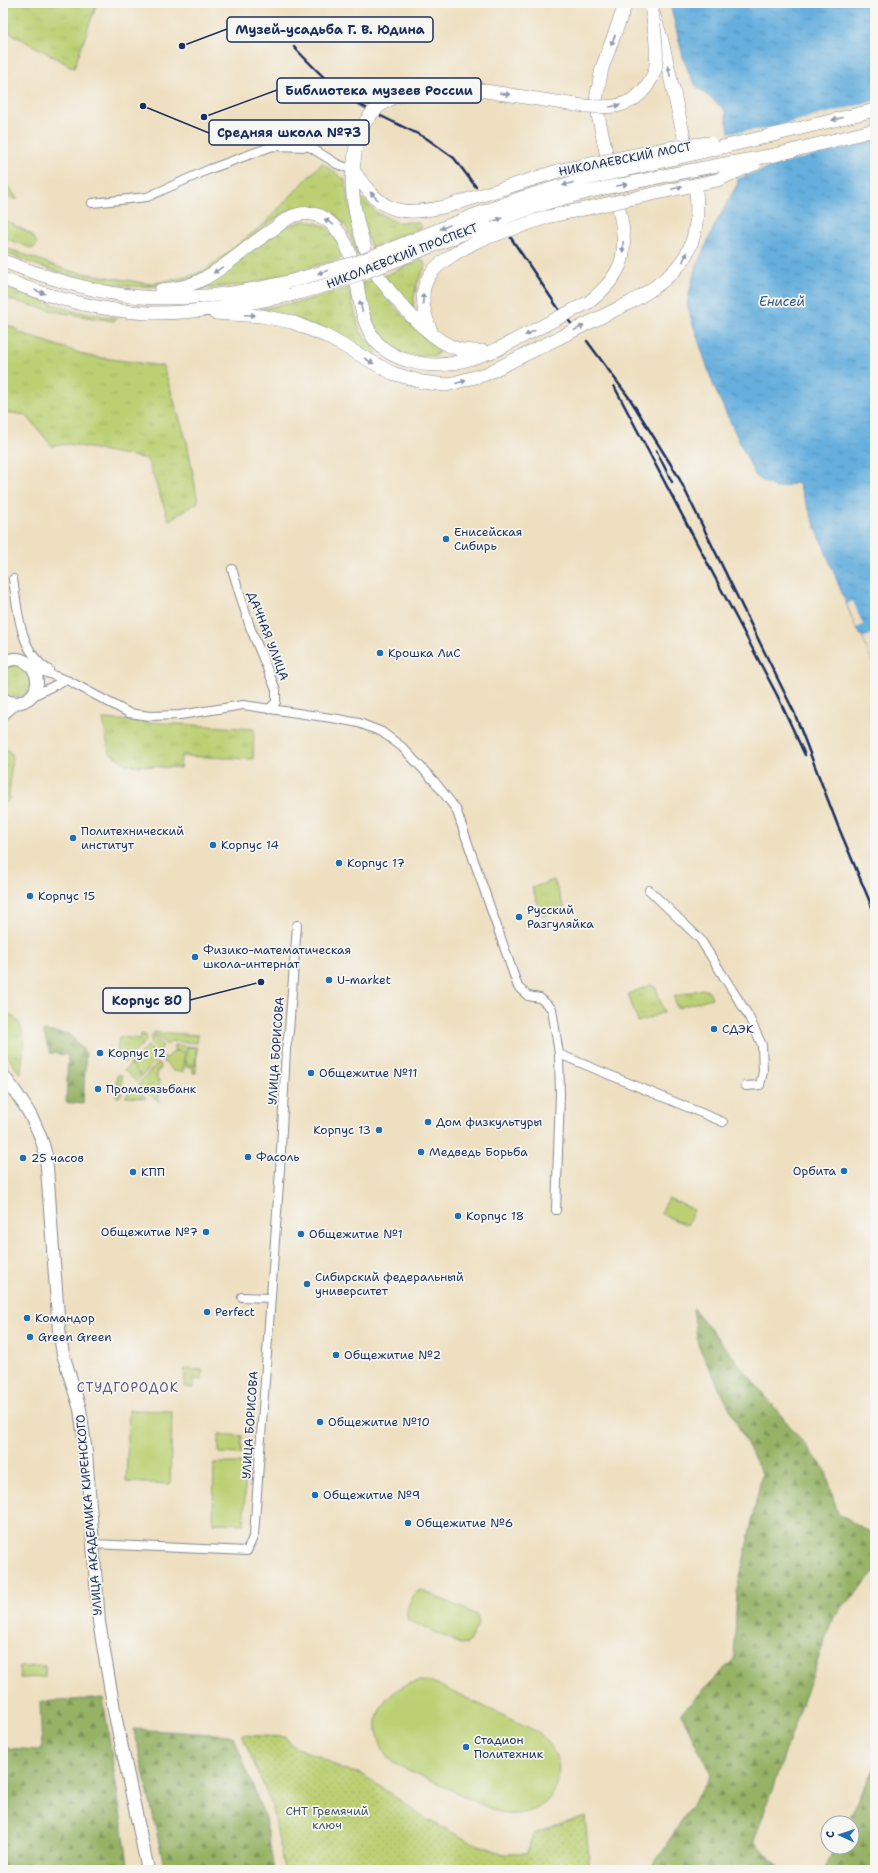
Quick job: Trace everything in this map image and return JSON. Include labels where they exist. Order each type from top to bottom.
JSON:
[{"type":"main road","points":[[596,100],[602,68],[626,3]]},
{"type":"main road","points":[[364,248],[356,217],[352,179],[357,137],[365,119],[375,110],[392,97],[410,91],[441,87],[466,88],[592,107],[618,106],[634,100],[644,90],[653,77],[656,65],[655,30],[651,7]]},
{"type":"main road","points":[[651,7],[662,41],[684,137]]},
{"type":"main road","name":"НИКОЛАЕВСКИЙ МОСТ","points":[[353,170],[378,201],[388,207],[405,212],[424,211],[448,206],[561,170],[668,148],[769,136],[875,110]]},
{"type":"main road","points":[[598,115],[606,152]]},
{"type":"main road","points":[[431,332],[424,315],[422,297],[426,283],[436,267],[444,259],[478,241],[547,217],[716,180],[775,155],[875,130]]},
{"type":"main road","name":"НИКОЛАЕВСКИЙ ПРОСПЕКТ","points":[[3,261],[51,278],[113,293],[152,297],[207,296],[266,288],[361,261],[521,198],[578,181],[769,136]]},
{"type":"main road","name":"НИКОЛАЕВСКИЙ ПРОСПЕКТ","points":[[3,279],[58,299],[117,310],[148,313],[183,311],[240,304],[325,287],[468,231],[540,205],[709,166],[775,155]]},
{"type":"main road","points":[[183,311],[261,316],[279,319],[326,336],[392,373],[422,382],[446,385],[486,374],[655,289],[682,264],[694,238],[697,222],[696,192]]},
{"type":"main road","points":[[356,284],[364,320],[378,344],[387,351],[404,359],[440,365],[458,362],[496,350],[589,302],[606,289],[617,274],[623,259],[623,231],[619,209]]},
{"type":"main road","points":[[113,293],[167,289],[190,285],[205,279],[264,235],[296,215],[315,216],[328,221],[336,227],[344,238],[350,254]]},
{"type":"main road","points":[[378,276],[413,318],[442,341],[459,349],[475,351],[496,350]]},
{"type":"main road","points":[[3,663],[19,659],[29,664],[33,668],[37,680],[34,692],[30,697],[16,703],[3,714]]},
{"type":"main road","points":[[3,699],[16,703]]},
{"type":"main road","name":"УЛИЦА АКАДЕМИКА КИРЕНСКОГО","points":[[3,1075],[35,1120],[42,1136],[46,1155],[59,1330],[63,1354],[80,1409],[86,1453],[99,1622],[115,1715],[148,1870]]},
{"type":"street","points":[[92,203],[147,197],[210,169],[273,146],[310,147],[337,164],[353,170]]},
{"type":"street","name":"ДАЧНАЯ УЛИЦА","points":[[232,569],[250,627],[276,690],[276,702],[269,709]]},
{"type":"street","points":[[13,579],[24,640],[40,665],[65,680]]},
{"type":"street","points":[[33,668],[87,690],[110,705],[129,714],[150,716],[180,715],[243,705],[338,718],[359,723],[382,732],[402,747],[443,791],[456,809],[518,987],[528,996],[540,998],[552,1009],[558,1054],[560,1094],[556,1210]]},
{"type":"street","points":[[30,697],[65,680]]},
{"type":"street","points":[[649,890],[700,939],[748,1014],[762,1045],[762,1072],[760,1085],[746,1086]]},
{"type":"street","name":"УЛИЦА БОРИСОВА","points":[[92,1544],[247,1551],[254,1535],[279,1179],[286,1049],[289,1031],[296,925]]},
{"type":"street","points":[[558,1054],[723,1122]]},
{"type":"street","points":[[242,1297],[270,1298]]},
{"type":"green space","points":[[3,3],[97,3],[74,68],[3,29]]},
{"type":"green space","points":[[322,163],[345,180],[360,253],[356,255],[348,231],[344,224],[331,213],[316,207],[299,207],[284,213],[214,268],[204,274],[168,284],[128,286],[84,279],[41,266],[3,252],[3,247],[70,271],[150,284],[187,277],[206,270],[264,224]]},
{"type":"green space","points":[[3,181],[4,182],[18,199],[3,198]]},
{"type":"green space","points":[[359,195],[376,212],[396,222],[418,222],[422,227],[372,248],[363,222]]},
{"type":"green space","points":[[3,219],[31,234],[37,243],[33,249],[3,237]]},
{"type":"green space","points":[[304,221],[320,224],[330,231],[337,241],[343,255],[340,259],[248,284],[194,290],[219,277],[282,228]]},
{"type":"green space","points":[[422,259],[426,266],[416,286],[413,309],[384,276]]},
{"type":"green space","points":[[374,279],[396,308],[439,351],[436,356],[414,356],[402,353],[392,347],[383,338],[371,318],[362,283]]},
{"type":"green space","points":[[3,287],[73,311],[116,318],[114,321],[100,319],[58,312],[30,305],[3,297]]},
{"type":"green space","points":[[349,288],[359,329],[376,352],[378,358],[297,319],[260,309],[303,301]]},
{"type":"green space","points":[[3,324],[13,327],[21,333],[88,356],[163,366],[187,442],[198,502],[169,520],[147,459],[69,444],[52,446],[26,415],[3,412]]},
{"type":"green space","points":[[19,664],[29,670],[32,686],[25,695],[14,698],[3,692],[3,670],[8,666]]},
{"type":"green space","points":[[103,719],[254,729],[253,759],[181,756],[180,768],[127,765],[109,752]]},
{"type":"green space","points":[[3,746],[12,754],[9,800],[3,804]]},
{"type":"green space","points":[[554,880],[564,908],[543,916],[532,888]]},
{"type":"green space","points":[[651,985],[656,988],[664,1012],[638,1022],[628,994]]},
{"type":"green space","points":[[702,989],[709,991],[712,998],[677,1008],[674,997]]},
{"type":"green space","points":[[3,1013],[12,1016],[21,1028],[23,1036],[23,1054],[20,1074],[3,1049]]},
{"type":"green space","points":[[43,1031],[69,1034],[86,1053],[83,1104],[66,1102],[68,1055],[50,1053]]},
{"type":"green space","points":[[154,1032],[198,1035],[197,1043],[171,1041],[167,1045],[154,1034]]},
{"type":"green space","points":[[141,1034],[146,1035],[146,1041],[124,1063],[117,1056],[119,1037],[141,1039]]},
{"type":"green space","points":[[152,1034],[163,1046],[158,1052],[149,1043],[151,1041]]},
{"type":"green space","points":[[175,1045],[197,1047],[196,1073],[193,1073],[193,1067],[183,1067],[184,1052],[174,1051]]},
{"type":"green space","points":[[147,1046],[159,1058],[142,1076],[130,1064]]},
{"type":"green space","points":[[187,1047],[196,1048],[195,1065],[186,1064]]},
{"type":"green space","points":[[174,1051],[184,1052],[183,1072],[173,1071],[162,1059],[164,1057],[167,1058]]},
{"type":"green space","points":[[158,1063],[161,1065],[160,1070],[157,1070],[157,1080],[159,1080],[159,1102],[138,1084]]},
{"type":"green space","points":[[130,1064],[142,1076],[136,1082],[124,1070]]},
{"type":"green space","points":[[119,1074],[122,1076],[121,1095],[118,1098],[116,1095],[117,1076]]},
{"type":"green space","points":[[135,1087],[146,1098],[125,1097]]},
{"type":"green space","points":[[668,1198],[694,1210],[687,1225],[661,1214]]},
{"type":"green space","points":[[693,1308],[825,1469],[838,1514],[875,1535],[875,1572],[833,1617],[754,1841],[782,1870],[650,1870],[711,1775],[681,1713],[734,1659],[737,1591],[762,1474],[698,1345]]},
{"type":"green space","points":[[185,1369],[202,1370],[202,1380],[193,1379],[193,1388],[184,1387]]},
{"type":"green space","points":[[129,1410],[172,1411],[170,1484],[126,1482]]},
{"type":"green space","points":[[219,1434],[242,1436],[241,1454],[219,1453]]},
{"type":"green space","points":[[214,1463],[246,1463],[244,1524],[213,1523]]},
{"type":"green space","points":[[421,1590],[477,1615],[479,1623],[468,1643],[461,1644],[408,1620],[408,1607],[412,1598]]},
{"type":"green space","points":[[45,1666],[45,1677],[20,1678],[19,1667]]},
{"type":"green space","name":"Стадион Политехник","points":[[419,1681],[432,1682],[538,1732],[551,1746],[557,1761],[559,1776],[555,1789],[547,1801],[535,1809],[519,1814],[500,1813],[393,1763],[378,1738],[377,1725],[379,1713],[384,1702],[393,1693],[404,1686]]},
{"type":"green space","points":[[103,1698],[129,1870],[3,1870],[3,1748],[42,1750],[40,1702]]},
{"type":"green space","points":[[134,1729],[228,1735],[234,1737],[265,1818],[274,1870],[165,1870]]},
{"type":"green space","name":"СНТ Гремячий ключ","points":[[242,1735],[285,1737],[294,1747],[321,1757],[343,1770],[362,1774],[428,1820],[471,1842],[504,1854],[527,1854],[533,1834],[585,1816],[590,1870],[284,1870],[273,1808]]},
{"type":"green space","points":[[875,1767],[875,1870],[824,1870],[831,1855],[860,1855],[860,1815],[851,1815]]},
{"type":"water","name":"Енисей","points":[[670,3],[875,3],[875,669],[863,638],[856,628],[799,485],[796,483],[776,488],[762,481],[755,475],[714,387],[690,315],[687,304],[695,269],[715,225],[738,183],[725,110],[697,87],[691,78],[683,57]]},
{"type":"pier","points":[[875,101],[875,140],[776,165],[735,179],[727,133],[765,129]]},
{"type":"pier","points":[[853,601],[863,625],[856,628],[847,604]]},
{"type":"pier","points":[[875,633],[875,667],[874,667],[863,638]]},
{"type":"tunnel","points":[[608,162],[619,209]]},
{"type":"railway","points":[[294,47],[337,89],[366,108]]},
{"type":"railway","points":[[381,116],[426,138],[454,158],[476,187]]},
{"type":"railway","points":[[511,238],[560,311]]},
{"type":"railway","points":[[569,321],[573,326]]},
{"type":"railway","points":[[587,341],[630,399],[678,476],[794,712],[838,826],[875,914]]},
{"type":"railway","points":[[614,386],[777,695],[805,755]]},
{"type":"railway","points":[[656,450],[672,482]]},
{"type":"place","name":"Музей-усадьба Г. В. Юдина","points":[[182,46]]},
{"type":"place","name":"Средняя школа №73","points":[[143,106]]},
{"type":"place","name":"Библиотека музеев России","points":[[204,117]]},
{"type":"place","name":"Енисейская Сибирь","points":[[446,539]]},
{"type":"place","name":"Крошка ЛиС","points":[[380,653]]},
{"type":"place","name":"Политехнический институт","points":[[73,838]]},
{"type":"place","name":"Корпус 14","points":[[213,845]]},
{"type":"place","name":"Корпус 17","points":[[339,863]]},
{"type":"place","name":"Корпус 15","points":[[30,896]]},
{"type":"place","name":"Русский Разгуляйка","points":[[519,917]]},
{"type":"place","name":"Физико-математическая школа-интернат","points":[[195,957]]},
{"type":"place","name":"U-market","points":[[329,980]]},
{"type":"place","name":"Корпус 80","points":[[261,982]]},
{"type":"place","name":"СДЭК","points":[[714,1029]]},
{"type":"place","name":"Корпус 12","points":[[100,1053]]},
{"type":"place","name":"Общежитие №11","points":[[311,1073]]},
{"type":"place","name":"Промсвязьбанк","points":[[98,1089]]},
{"type":"place","name":"Дом физкультуры","points":[[428,1122]]},
{"type":"place","name":"Корпус 13","points":[[379,1130]]},
{"type":"place","name":"Медведь Борьба","points":[[421,1152]]},
{"type":"place","name":"Фасоль","points":[[248,1157]]},
{"type":"place","name":"25 часов","points":[[23,1158]]},
{"type":"place","name":"Орбита","points":[[844,1171]]},
{"type":"place","name":"КПП","points":[[133,1172]]},
{"type":"place","name":"Корпус 18","points":[[458,1216]]},
{"type":"place","name":"Общежитие №7","points":[[206,1232]]},
{"type":"place","name":"Общежитие №1","points":[[301,1234]]},
{"type":"place","name":"Сибирский федеральный университет","points":[[307,1284]]},
{"type":"place","name":"Perfect","points":[[207,1312]]},
{"type":"place","name":"Командор","points":[[27,1318]]},
{"type":"place","name":"Green Green","points":[[30,1337]]},
{"type":"place","name":"Общежитие №2","points":[[336,1355]]},
{"type":"place","name":"Общежитие №10","points":[[320,1422]]},
{"type":"place","name":"Общежитие №9","points":[[315,1495]]},
{"type":"place","name":"Общежитие №6","points":[[408,1523]]},
{"type":"place","name":"Стадион Политехник","points":[[466,1747]]},
{"type":"district","name":"СТУДГОРОДОК","points":[[128,1387]]}]
